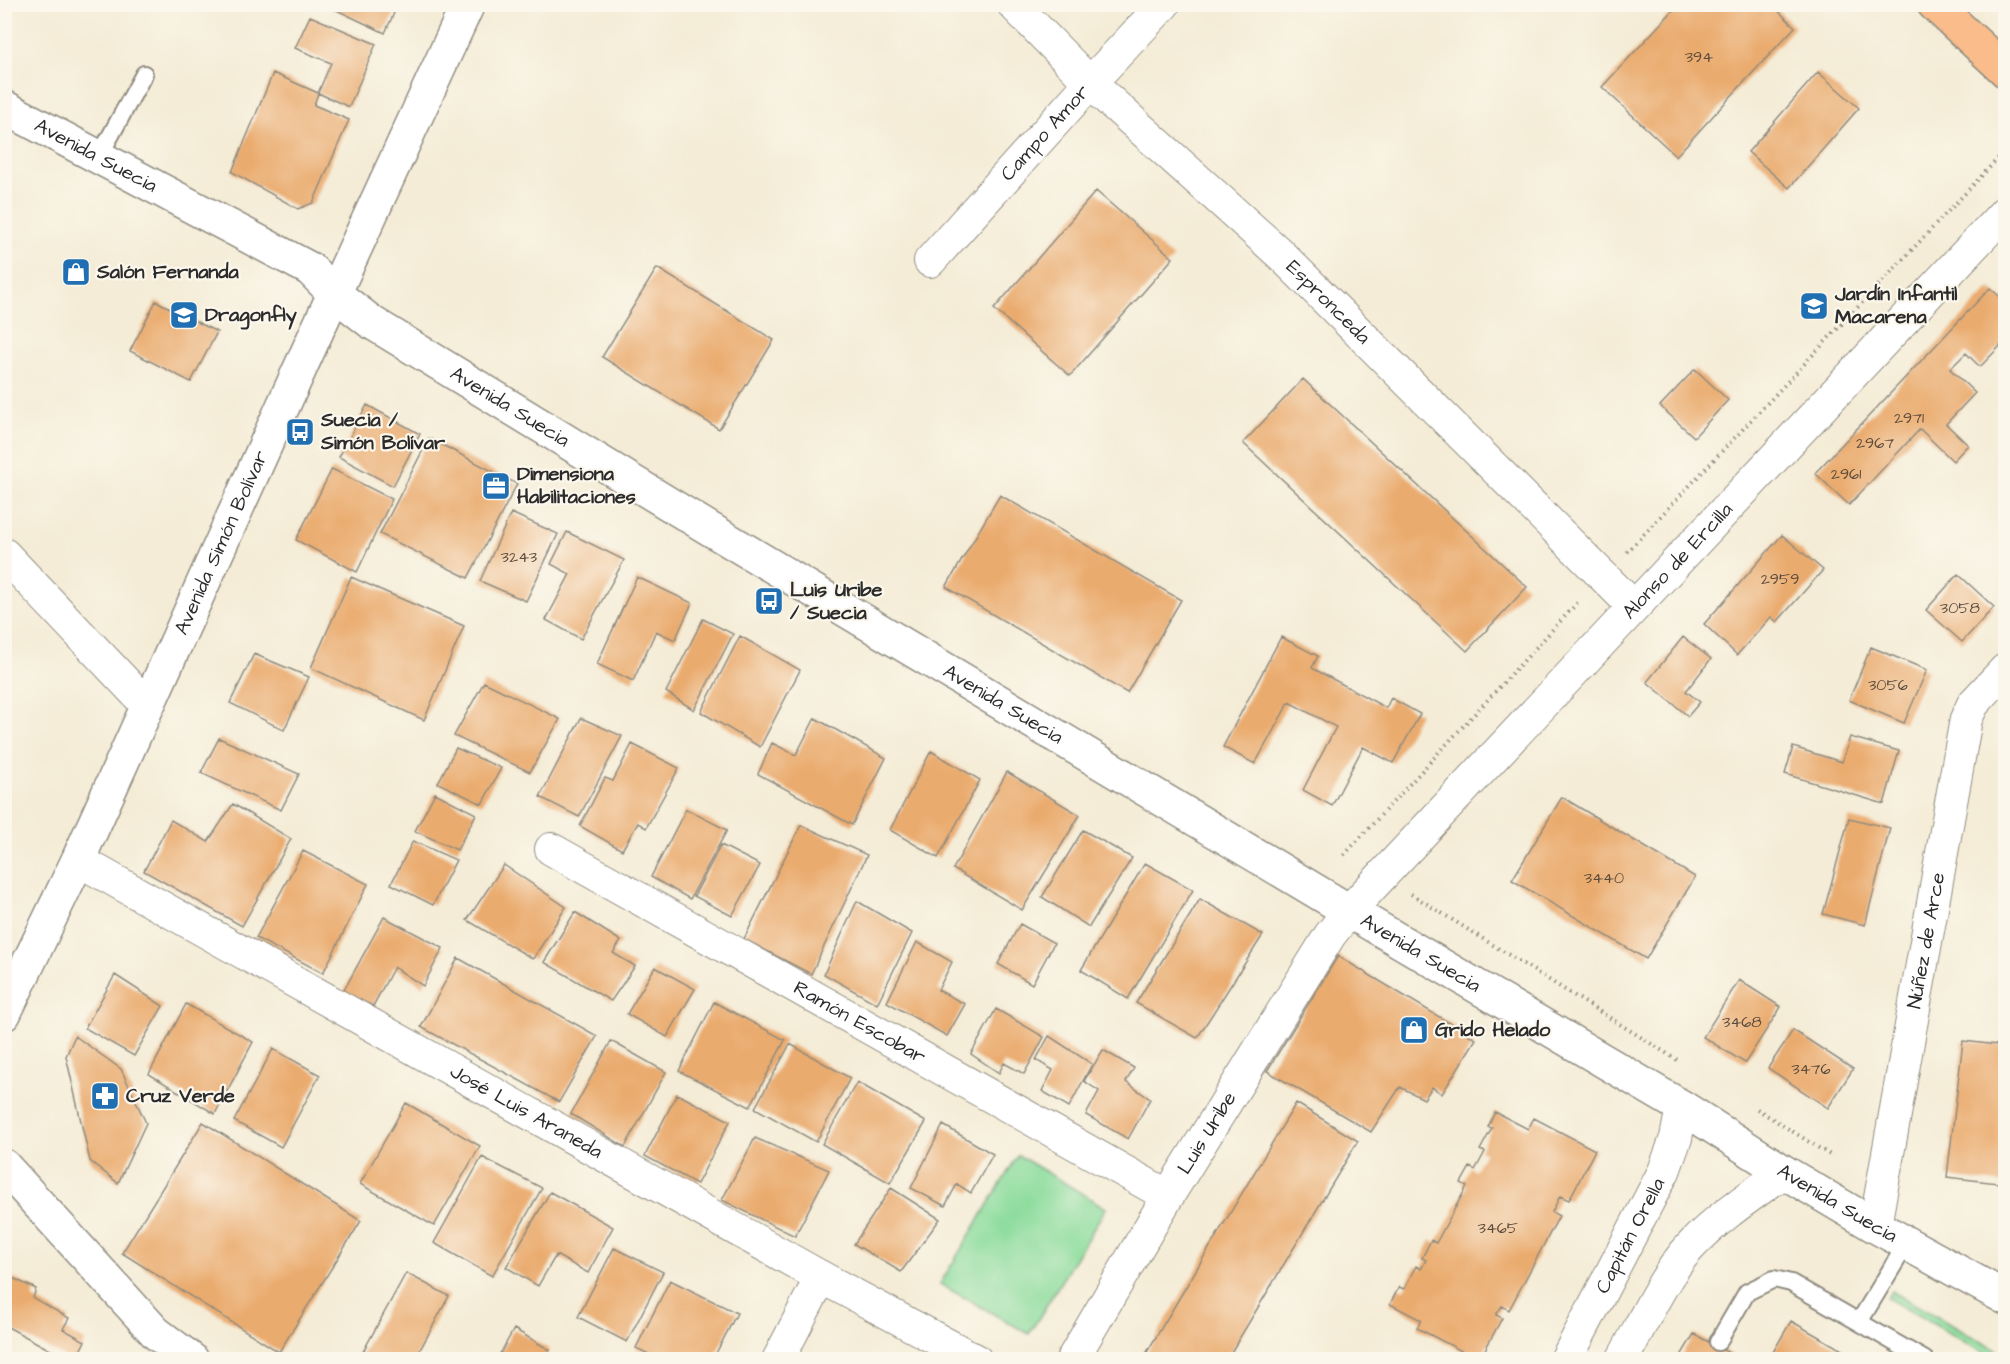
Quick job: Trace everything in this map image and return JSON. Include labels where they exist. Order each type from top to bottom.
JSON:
[{"type":"main road","points":[[1934,4],[2006,71]]},
{"type":"street","name":"Avenida Simón Bolívar","points":[[4,1014],[78,860],[468,4]]},
{"type":"street","name":"Espronceda","points":[[1013,4],[1090,83],[1279,253],[1634,607]]},
{"type":"street","name":"Campo Amor","points":[[930,261],[1164,4]]},
{"type":"street","name":"Avenida Suecia","points":[[4,107],[310,268],[335,294],[371,322],[710,529],[1348,911],[1682,1107],[1875,1226],[2006,1298]]},
{"type":"street","name":"Alonso de Ercilla","points":[[1348,911],[2006,211]]},
{"type":"street","points":[[4,554],[147,705]]},
{"type":"street","name":"Núñez de Arce","points":[[1875,1226],[1966,719],[1973,704],[2006,669]]},
{"type":"street","name":"Ramón Escobar","points":[[551,849],[1168,1196]]},
{"type":"street","name":"José Luis Araneda","points":[[78,860],[821,1277],[976,1359]]},
{"type":"street","name":"Luis Uribe","points":[[1072,1359],[1168,1196],[1330,935],[1348,911]]},
{"type":"street","name":"Capitán Orella","points":[[1566,1359],[1664,1172],[1676,1138],[1682,1107]]},
{"type":"street","points":[[4,1166],[156,1333],[192,1359]]},
{"type":"street","points":[[1622,1359],[1666,1281],[1689,1247],[1718,1219],[1784,1172]]},
{"type":"street","points":[[778,1359],[821,1277]]},
{"type":"lane","points":[[99,157],[144,74]]},
{"type":"lane","points":[[1859,1322],[1907,1243]]},
{"type":"lane","points":[[1718,1342],[1747,1292],[1774,1279],[1791,1283],[1925,1359]]},
{"type":"path","points":[[1344,855],[2006,150]]},
{"type":"path","points":[[1410,894],[1680,1061]]},
{"type":"path","points":[[1750,1105],[1840,1161]]},
{"type":"green space","points":[[1018,1155],[1106,1208],[1029,1334],[940,1284]]},
{"type":"green space","points":[[1891,1291],[2005,1355],[2005,1359],[1995,1359],[1887,1298]]},
{"type":"building","points":[[324,4],[398,4],[385,33]]},
{"type":"building","points":[[1679,4],[1771,4],[1795,27],[1676,156],[1602,87]]},
{"type":"building","points":[[310,16],[376,44],[349,107],[318,93],[331,63],[295,48]]},
{"type":"building","points":[[1818,72],[1859,108],[1789,188],[1748,152]]},
{"type":"building","points":[[273,73],[318,93],[314,105],[349,120],[313,203],[298,209],[232,172]]},
{"type":"building","points":[[1096,191],[1173,258],[1070,376],[994,309]]},
{"type":"building","points":[[657,268],[774,340],[719,429],[602,357]]},
{"type":"building","points":[[1990,288],[2006,302],[2006,340],[1980,367],[1966,353],[1950,369],[1975,393],[1946,424],[1968,445],[1953,461],[1920,429],[1849,505],[1815,473]]},
{"type":"building","name":"Dragonfly","points":[[156,301],[217,332],[191,382],[130,351]]},
{"type":"building","points":[[1695,369],[1728,400],[1694,437],[1660,406]]},
{"type":"building","points":[[1303,379],[1527,587],[1467,651],[1243,443]]},
{"type":"building","points":[[367,405],[420,434],[393,486],[339,457]]},
{"type":"building","points":[[429,438],[517,484],[468,578],[380,534]]},
{"type":"building","points":[[332,469],[392,499],[357,572],[296,540]]},
{"type":"building","points":[[1000,495],[1181,600],[1127,693],[946,587]]},
{"type":"building","points":[[511,513],[558,534],[526,601],[480,581]]},
{"type":"building","points":[[567,532],[624,560],[581,639],[546,620],[570,574],[551,564]]},
{"type":"building","points":[[1782,535],[1823,570],[1777,622],[1771,617],[1737,655],[1704,624]]},
{"type":"building","points":[[1958,574],[1994,607],[1962,642],[1926,610]]},
{"type":"building","points":[[351,577],[464,626],[424,720],[311,668]]},
{"type":"building","points":[[637,577],[692,603],[675,640],[656,631],[633,681],[597,664]]},
{"type":"building","points":[[703,619],[733,634],[694,710],[666,692]]},
{"type":"building","points":[[740,636],[800,670],[760,747],[701,712]]},
{"type":"building","points":[[1281,637],[1318,656],[1312,668],[1386,708],[1391,698],[1420,714],[1393,763],[1363,747],[1332,806],[1303,790],[1336,727],[1289,702],[1255,764],[1223,747]]},
{"type":"building","points":[[1683,637],[1711,659],[1686,691],[1700,702],[1688,716],[1647,682]]},
{"type":"building","points":[[1871,647],[1927,670],[1904,723],[1849,700]]},
{"type":"building","points":[[254,654],[309,677],[284,730],[230,703]]},
{"type":"building","points":[[484,682],[560,719],[530,772],[454,736]]},
{"type":"building","points":[[581,718],[622,736],[579,817],[540,797]]},
{"type":"building","points":[[815,718],[886,758],[852,825],[758,774],[772,743],[796,755]]},
{"type":"building","points":[[1850,737],[1899,751],[1884,804],[1785,774],[1793,747],[1842,762]]},
{"type":"building","points":[[219,738],[299,774],[281,810],[201,773]]},
{"type":"building","points":[[632,744],[679,768],[646,828],[638,823],[622,850],[580,826],[605,778],[613,781]]},
{"type":"building","points":[[456,748],[501,768],[482,804],[438,783]]},
{"type":"building","points":[[931,751],[980,780],[938,858],[890,830]]},
{"type":"building","points":[[1007,772],[1080,815],[1022,910],[953,869]]},
{"type":"building","points":[[435,793],[476,814],[457,850],[415,831]]},
{"type":"building","points":[[1562,797],[1695,877],[1646,959],[1512,880]]},
{"type":"building","points":[[233,804],[291,839],[242,926],[144,871],[171,820],[208,842]]},
{"type":"building","points":[[686,809],[727,830],[690,899],[651,877]]},
{"type":"building","points":[[1849,818],[1890,828],[1865,925],[1823,914]]},
{"type":"building","points":[[801,825],[867,855],[811,974],[744,939]]},
{"type":"building","points":[[1083,830],[1132,858],[1089,927],[1042,897]]},
{"type":"building","points":[[413,841],[456,860],[433,905],[391,884]]},
{"type":"building","points":[[721,845],[760,865],[732,916],[694,896]]},
{"type":"building","points":[[303,851],[368,884],[323,973],[256,938]]},
{"type":"building","points":[[1145,863],[1193,890],[1128,999],[1081,970]]},
{"type":"building","points":[[504,865],[566,907],[533,959],[467,920]]},
{"type":"building","points":[[1200,899],[1263,935],[1197,1038],[1136,1003]]},
{"type":"building","points":[[857,901],[912,933],[877,1004],[824,974]]},
{"type":"building","points":[[575,912],[621,941],[613,953],[635,966],[611,1001],[544,962]]},
{"type":"building","points":[[384,917],[443,948],[423,986],[394,967],[373,1006],[343,992]]},
{"type":"building","points":[[1020,924],[1054,943],[1032,984],[998,964]]},
{"type":"building","points":[[917,942],[952,962],[938,990],[965,1004],[947,1036],[887,1002]]},
{"type":"building","points":[[1338,956],[1476,1039],[1442,1094],[1432,1087],[1424,1099],[1400,1087],[1371,1132],[1267,1071]]},
{"type":"building","points":[[458,958],[597,1036],[559,1102],[421,1027]]},
{"type":"building","points":[[655,967],[695,989],[667,1037],[627,1014]]},
{"type":"building","points":[[115,975],[163,1006],[134,1056],[85,1028]]},
{"type":"building","points":[[1739,980],[1781,1007],[1745,1063],[1703,1037]]},
{"type":"building","points":[[714,1002],[785,1040],[750,1107],[679,1071]]},
{"type":"building","points":[[186,1004],[253,1042],[215,1114],[149,1074]]},
{"type":"building","points":[[996,1009],[1044,1037],[1024,1074],[1004,1063],[999,1073],[971,1054]]},
{"type":"building","points":[[1793,1030],[1853,1069],[1828,1108],[1768,1068]]},
{"type":"building","name":"Cruz Verde","points":[[75,1036],[121,1069],[146,1123],[118,1183],[90,1161],[66,1056]]},
{"type":"building","points":[[1049,1036],[1092,1064],[1069,1107],[1042,1091],[1053,1070],[1036,1060]]},
{"type":"building","points":[[611,1041],[666,1072],[625,1147],[571,1114]]},
{"type":"building","points":[[1963,1041],[2006,1046],[2006,1184],[1947,1177]]},
{"type":"building","points":[[790,1044],[850,1078],[816,1142],[755,1108]]},
{"type":"building","points":[[273,1049],[320,1075],[281,1147],[234,1121]]},
{"type":"building","points":[[1103,1050],[1134,1068],[1126,1082],[1150,1099],[1128,1139],[1086,1115],[1099,1091],[1084,1081]]},
{"type":"building","points":[[857,1082],[926,1122],[890,1183],[822,1144]]},
{"type":"building","points":[[677,1094],[730,1121],[697,1184],[645,1156]]},
{"type":"building","points":[[406,1103],[480,1146],[434,1226],[360,1184]]},
{"type":"building","points":[[1296,1103],[1358,1141],[1227,1359],[1148,1359],[1144,1357]]},
{"type":"building","points":[[1495,1112],[1528,1129],[1534,1118],[1595,1150],[1569,1200],[1560,1196],[1552,1212],[1559,1216],[1509,1310],[1502,1306],[1496,1315],[1502,1318],[1480,1359],[1477,1359],[1417,1328],[1421,1320],[1390,1304],[1399,1287],[1404,1289],[1416,1266],[1421,1269],[1426,1260],[1422,1258],[1431,1240],[1436,1243],[1467,1186],[1461,1183],[1470,1167],[1475,1170],[1485,1152],[1480,1150],[1492,1128],[1488,1127]]},
{"type":"building","points":[[203,1122],[361,1221],[279,1352],[122,1253]]},
{"type":"building","points":[[943,1125],[993,1154],[971,1193],[957,1184],[945,1206],[911,1188]]},
{"type":"building","points":[[755,1138],[829,1170],[795,1236],[722,1200]]},
{"type":"building","points":[[482,1157],[542,1188],[492,1276],[434,1243]]},
{"type":"building","points":[[891,1188],[940,1219],[901,1272],[854,1244]]},
{"type":"building","points":[[550,1192],[613,1227],[588,1273],[556,1255],[538,1286],[506,1267]]},
{"type":"building","points":[[614,1248],[663,1272],[627,1342],[578,1317]]},
{"type":"building","points":[[406,1273],[449,1296],[415,1359],[359,1359]]},
{"type":"building","points":[[4,1274],[36,1289],[33,1298],[69,1318],[63,1329],[85,1341],[76,1359],[67,1359],[4,1325]]},
{"type":"building","points":[[670,1280],[737,1313],[713,1359],[659,1359],[636,1348]]},
{"type":"building","points":[[1791,1321],[1858,1359],[1769,1359]]},
{"type":"building","points":[[514,1329],[550,1350],[544,1359],[497,1359]]},
{"type":"building","points":[[1694,1334],[1740,1359],[1679,1359]]},
{"type":"place","name":"Salón Fernanda","points":[[76,272]]},
{"type":"place","name":"Jardín Infantil Macarena","points":[[1814,306]]},
{"type":"place","name":"Dragonfly","points":[[184,315]]},
{"type":"place","name":"Suecia / Simón Bolívar","points":[[300,432]]},
{"type":"place","name":"Dimensiona Habilitaciones","points":[[496,486]]},
{"type":"place","name":"Luis Uribe / Suecia","points":[[769,601]]},
{"type":"place","name":"Grido Helado","points":[[1414,1030]]},
{"type":"place","name":"Cruz Verde","points":[[105,1096]]}]
